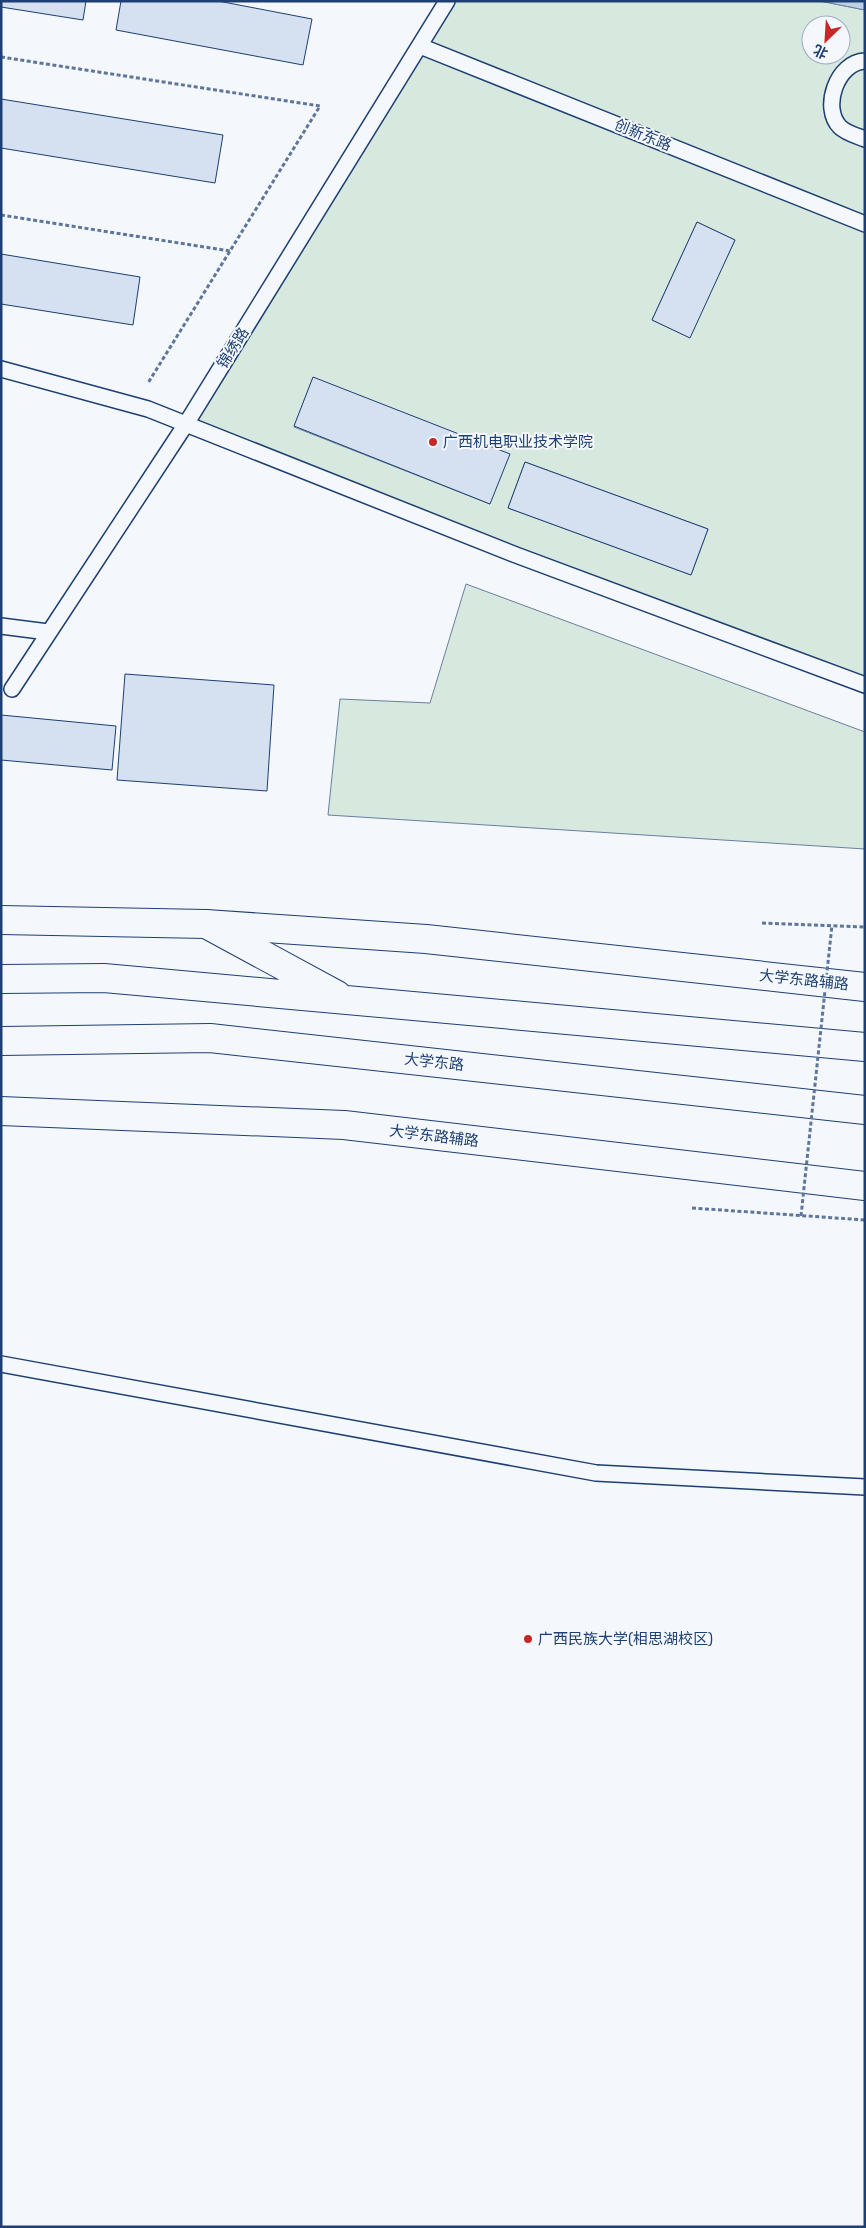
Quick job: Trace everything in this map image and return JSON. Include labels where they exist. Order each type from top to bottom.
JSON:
[{"type":"main road","name":"大学东路辅路","points":[[1,920],[206,924],[426,938],[865,987]]},
{"type":"main road","points":[[206,924],[348,1000]]},
{"type":"main road","points":[[1,979],[104,978],[865,1046]]},
{"type":"main road","name":"大学东路","points":[[1,1041],[210,1038],[865,1110]]},
{"type":"main road","name":"大学东路辅路","points":[[1,1111],[344,1125],[865,1186]]},
{"type":"lane","name":"锦绣路","points":[[12,689],[186,424],[447,1]]},
{"type":"lane","name":"创新东路","points":[[420,46],[865,224]]},
{"type":"lane","points":[[865,61],[852,66],[842,75],[834,91],[833,105],[836,121],[840,127],[865,139]]},
{"type":"lane","points":[[1,369],[134,405],[186,424],[516,555],[865,685]]},
{"type":"lane","points":[[1,626],[48,632]]},
{"type":"lane","points":[[1,1364],[596,1474],[865,1488]]},
{"type":"path","points":[[1,57],[320,106],[134,405]]},
{"type":"path","points":[[1,215],[230,251]]},
{"type":"path","points":[[762,922],[865,927]]},
{"type":"path","points":[[801,1216],[832,925]]},
{"type":"path","points":[[692,1208],[865,1220]]},
{"type":"shaded area","points":[[447,1],[820,1],[865,10],[865,685],[186,424]],"holes":[[[697,222],[735,240],[689,337],[652,320]],[[313,378],[490,504],[294,427]],[[525,462],[708,529],[691,575],[508,508]]]},
{"type":"shaded area","points":[[466,584],[865,732],[865,849],[328,815],[340,699],[430,703]]},
{"type":"water","points":[[820,1],[865,1],[865,10]]},
{"type":"building","points":[[1,1],[86,1],[83,20],[1,7]]},
{"type":"building","points":[[121,1],[218,1],[312,19],[303,65],[116,30]]},
{"type":"building","points":[[1,99],[223,135],[215,183],[1,148]]},
{"type":"building","points":[[697,222],[735,240],[690,338],[652,320]]},
{"type":"building","points":[[1,254],[140,277],[133,325],[1,304]]},
{"type":"building","points":[[313,377],[510,454],[490,504],[294,426]]},
{"type":"building","points":[[525,462],[708,529],[691,575],[508,508]]},
{"type":"building","points":[[125,674],[274,685],[267,791],[117,780]]},
{"type":"building","points":[[1,715],[116,726],[112,770],[1,760]]},
{"type":"place","name":"广西机电职业技术学院","points":[[433,442]]},
{"type":"place","name":"广西民族大学(相思湖校区)","points":[[528,1639]]}]
